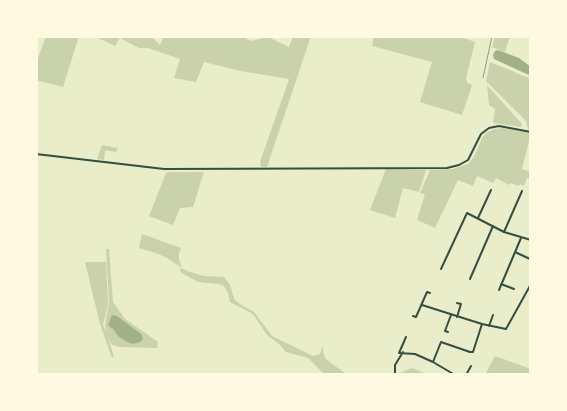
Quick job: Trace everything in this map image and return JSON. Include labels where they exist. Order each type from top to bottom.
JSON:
[{"type":"street","points":[[36,154],[164,169],[447,168],[468,160],[482,134],[489,128],[499,126],[531,132]]},
{"type":"street","points":[[478,218],[491,190]]},
{"type":"street","points":[[504,232],[522,190]]},
{"type":"street","points":[[441,269],[465,215],[468,214],[504,232],[531,240]]},
{"type":"street","points":[[470,279],[493,226]]},
{"type":"street","points":[[499,290],[521,238]]},
{"type":"street","points":[[516,252],[530,259]]},
{"type":"street","points":[[501,284],[514,289]]},
{"type":"street","points":[[422,305],[457,317],[506,329],[531,284]]},
{"type":"street","points":[[413,316],[416,318],[427,292],[430,293]]},
{"type":"street","points":[[457,303],[461,304],[457,317]]},
{"type":"street","points":[[448,332],[446,331],[451,315]]},
{"type":"street","points":[[490,326],[493,315]]},
{"type":"street","points":[[433,362],[441,342],[473,352],[482,324]]},
{"type":"street","points":[[406,337],[399,352],[420,355],[455,375]]},
{"type":"street","points":[[395,374],[395,365],[403,352]]},
{"type":"street","points":[[466,375],[471,366]]},
{"type":"lane","points":[[483,78],[492,36]]},
{"type":"shaded area","points":[[46,36],[79,36],[63,87],[36,80],[36,64]]},
{"type":"shaded area","points":[[94,36],[151,36],[160,45],[164,36],[241,36],[251,41],[268,37],[289,47],[293,36],[311,36],[267,167],[261,167],[260,162],[289,79],[241,71],[204,62],[196,82],[174,78],[180,59],[148,48],[139,48],[120,38],[115,46]]},
{"type":"shaded area","points":[[374,36],[449,36],[457,38],[458,36],[475,42],[466,78],[467,83],[472,85],[462,115],[420,102],[432,62],[372,46]]},
{"type":"shaded area","points":[[495,36],[510,36],[505,52],[492,47]]},
{"type":"shaded area","points":[[498,50],[519,58],[531,67],[531,76],[494,59],[493,55]]},
{"type":"shaded area","points":[[490,62],[531,79],[531,129],[528,129],[526,121],[486,81]]},
{"type":"shaded area","points":[[487,85],[522,124],[521,127],[493,123],[495,109],[489,105]]},
{"type":"shaded area","points":[[502,128],[531,133],[522,169],[531,172],[531,179],[527,178],[524,186],[510,183],[509,185],[496,178],[493,183],[477,176],[473,186],[458,180],[435,228],[417,220],[425,194],[420,193],[430,170],[453,169],[468,164],[474,157],[486,133]]},
{"type":"shaded area","points":[[102,145],[118,148],[116,152],[105,150],[104,160],[97,159]]},
{"type":"shaded area","points":[[386,169],[426,170],[419,192],[403,188],[395,218],[370,210]]},
{"type":"shaded area","points":[[168,172],[204,172],[193,207],[180,208],[173,225],[149,216]]},
{"type":"shaded area","points":[[142,234],[181,248],[179,259],[182,268],[167,258],[139,248]]},
{"type":"shaded area","points":[[106,249],[109,249],[113,302],[125,319],[158,342],[157,348],[120,347],[112,345],[108,338],[114,357],[112,358],[100,324],[85,262],[106,262],[108,304],[103,325],[107,333],[105,325],[109,302]]},
{"type":"shaded area","points":[[176,266],[180,270],[182,268],[204,276],[224,277],[230,285],[234,299],[254,312],[272,336],[313,356],[320,354],[323,345],[325,358],[348,375],[325,375],[308,358],[286,352],[267,335],[253,314],[230,302],[224,286],[198,282],[182,273]]},
{"type":"shaded area","points":[[112,315],[117,316],[141,334],[143,339],[133,344],[118,336],[108,325]]},
{"type":"shaded area","points":[[495,356],[531,369],[531,375],[485,375]]},
{"type":"shaded area","points":[[412,368],[429,375],[395,375]]}]
